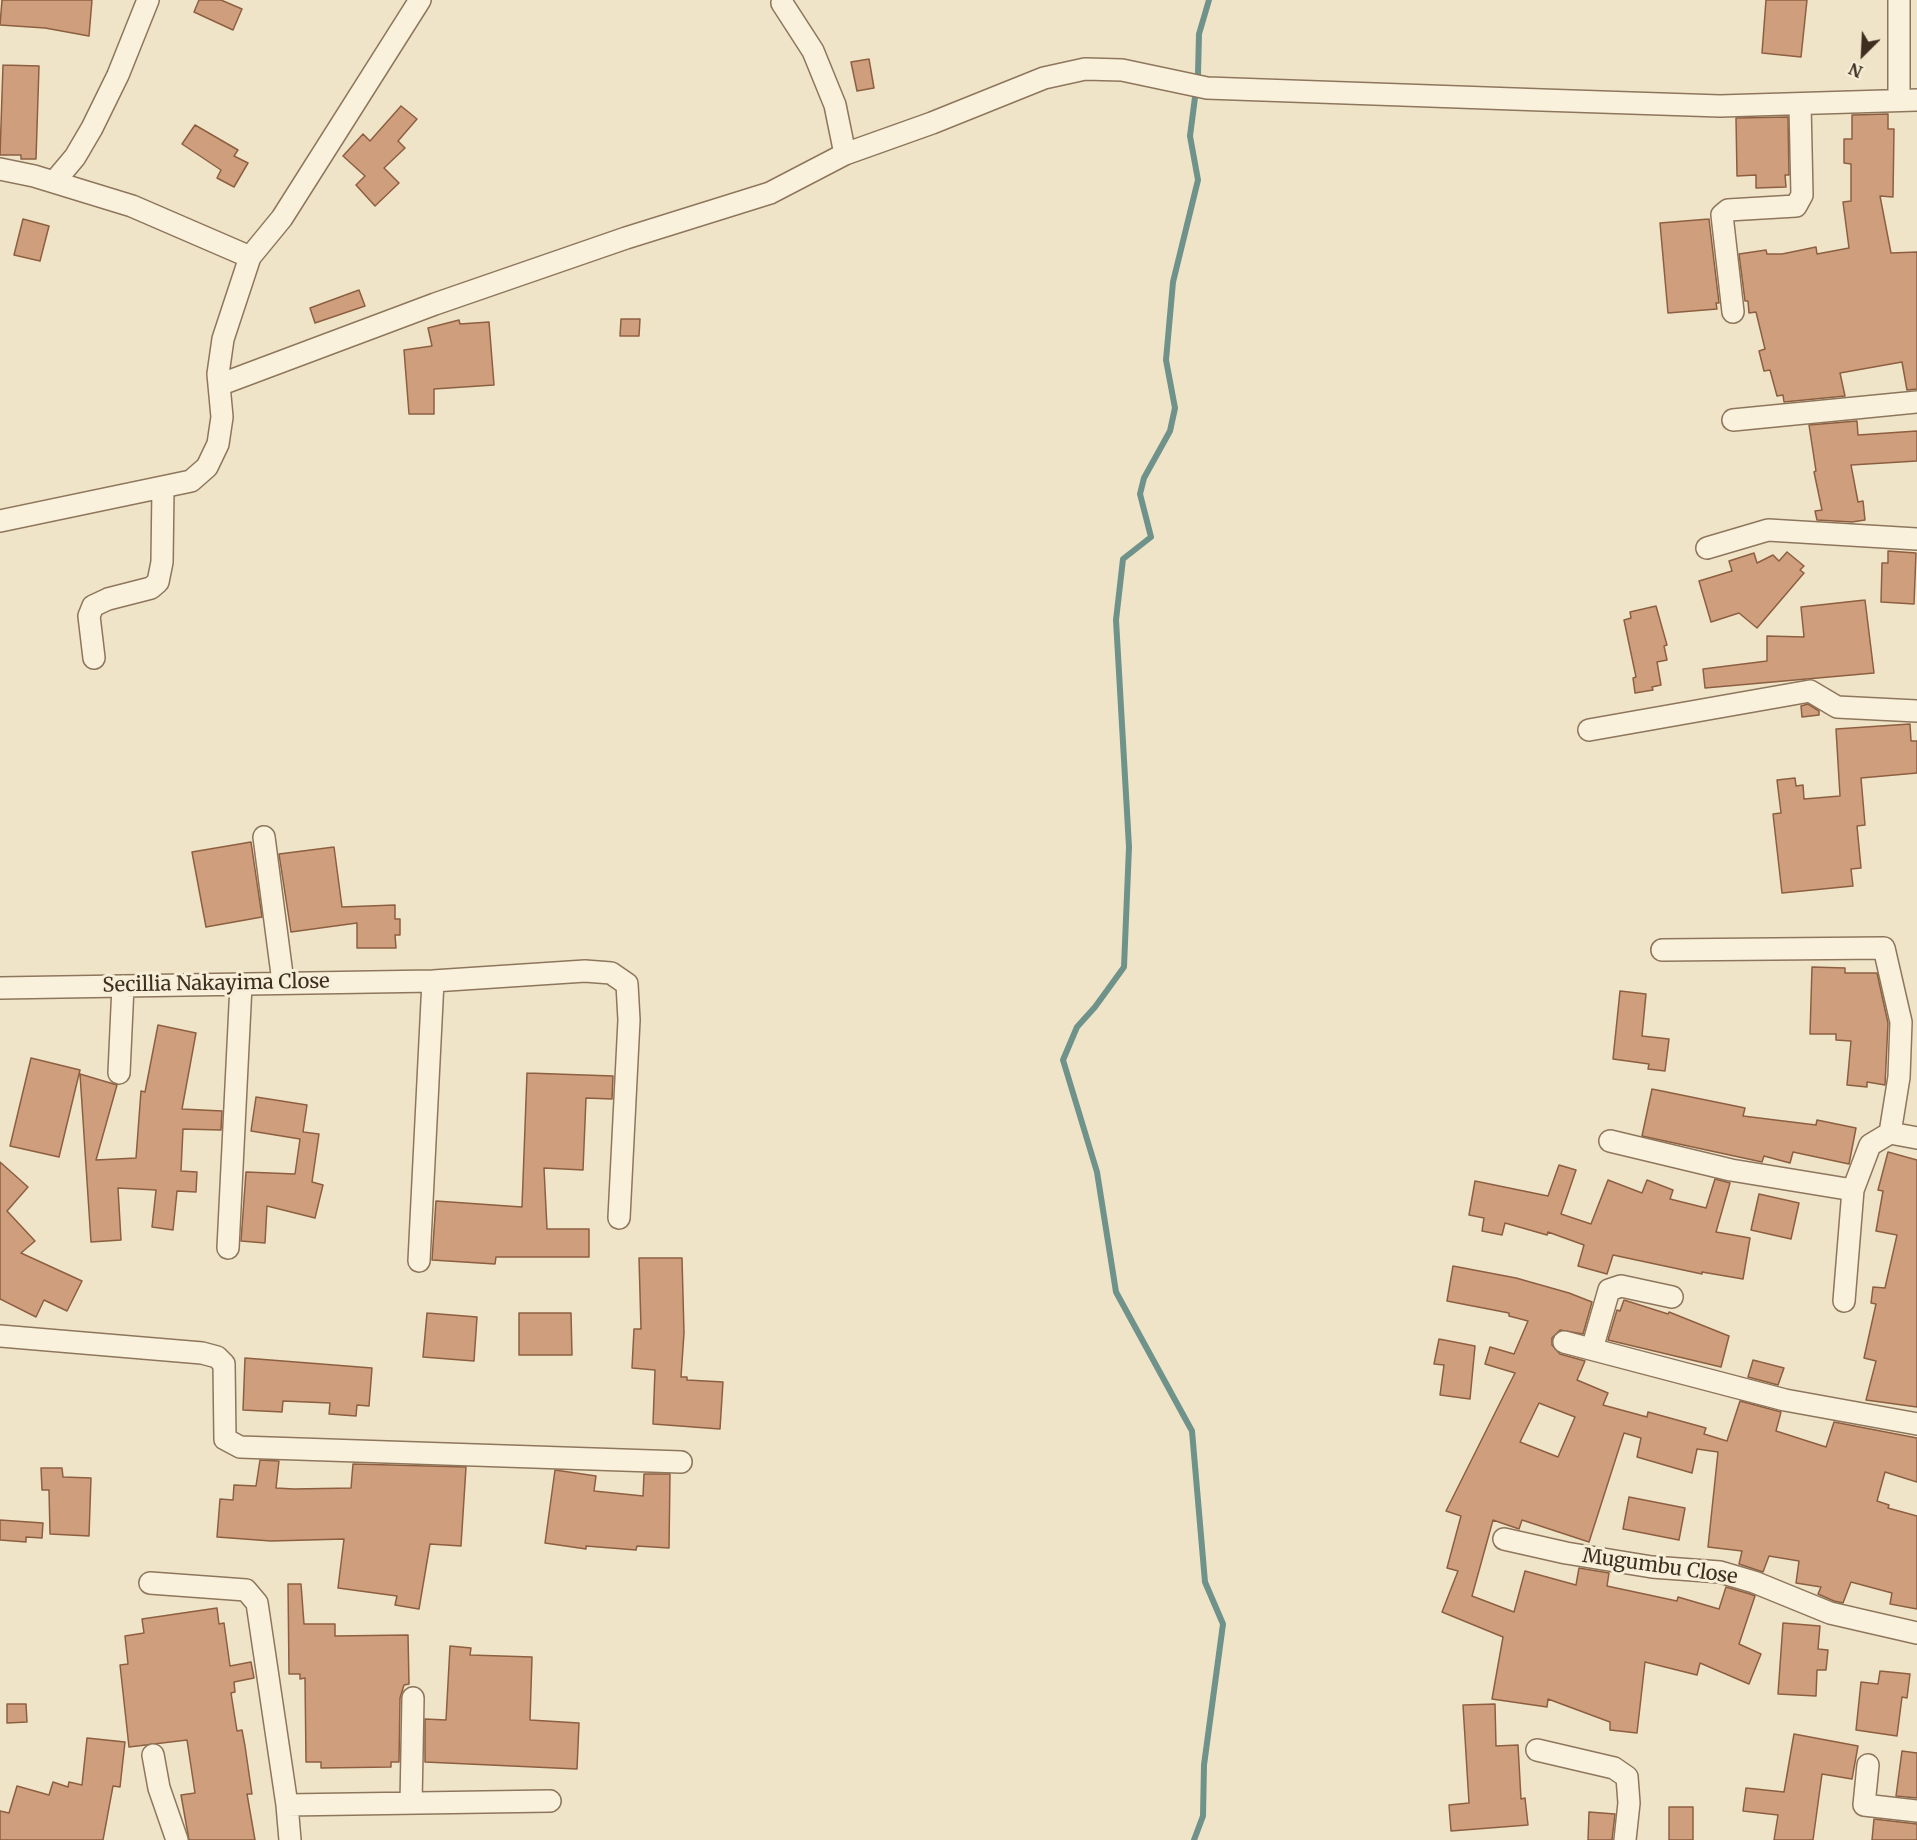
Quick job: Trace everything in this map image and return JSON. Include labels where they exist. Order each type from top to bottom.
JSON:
[{"type":"street","points":[[54,182],[75,157],[92,128],[118,75],[148,0]]},
{"type":"street","points":[[0,521],[191,481],[215,455],[222,417],[219,385],[223,339],[250,257],[282,218],[420,0]]},
{"type":"street","points":[[219,385],[435,304],[626,238],[771,193],[845,154],[932,123],[1044,78],[1084,69],[1122,70],[1207,88],[1720,106],[1908,99],[1899,0]]},
{"type":"street","points":[[782,3],[813,51],[836,105],[845,154]]},
{"type":"street","points":[[1733,312],[1722,215],[1728,210],[1796,206],[1802,195],[1800,104]]},
{"type":"street","points":[[0,169],[54,182],[132,206],[250,257]]},
{"type":"street","points":[[1733,420],[1917,402]]},
{"type":"street","points":[[94,658],[89,616],[93,606],[108,599],[151,588],[158,582],[162,562],[163,488]]},
{"type":"street","points":[[1707,548],[1768,530],[1917,538]]},
{"type":"street","points":[[1589,730],[1810,690],[1837,707],[1917,711]]},
{"type":"street","points":[[264,837],[283,982]]},
{"type":"street","points":[[1662,950],[1884,948],[1901,1022],[1899,1077],[1890,1133]]},
{"type":"street","name":"Secillia Nakayima Close","points":[[0,988],[433,981],[585,971],[611,973],[627,984],[629,1020],[619,1218]]},
{"type":"street","points":[[419,1261],[433,981]]},
{"type":"street","points":[[228,1248],[241,985]]},
{"type":"street","points":[[119,1073],[123,986]]},
{"type":"street","points":[[1844,1301],[1853,1190],[1870,1145],[1890,1133],[1917,1138]]},
{"type":"street","points":[[1610,1141],[1731,1170],[1853,1190]]},
{"type":"street","points":[[1592,1349],[1609,1290],[1621,1286],[1672,1297]]},
{"type":"street","points":[[0,1336],[202,1353],[217,1357],[224,1364],[225,1439],[240,1447],[681,1461]]},
{"type":"street","points":[[1564,1342],[1785,1400],[1917,1424]]},
{"type":"street","name":"Mugumbu Close","points":[[1504,1539],[1566,1553],[1652,1567],[1720,1572],[1754,1582],[1830,1613],[1917,1634]]},
{"type":"street","points":[[150,1583],[246,1590],[257,1603],[287,1805],[290,1840]]},
{"type":"street","points":[[411,1803],[413,1698]]},
{"type":"street","points":[[1537,1750],[1614,1768],[1627,1777],[1629,1803],[1625,1840]]},
{"type":"street","points":[[153,1755],[159,1788],[177,1840]]},
{"type":"street","points":[[1868,1765],[1864,1804],[1917,1811]]},
{"type":"street","points":[[287,1805],[550,1801]]},
{"type":"building","points":[[2,0],[92,0],[89,36],[45,28],[0,25]]},
{"type":"building","points":[[199,0],[221,0],[242,9],[233,30],[194,12]]},
{"type":"building","points":[[1766,0],[1807,0],[1801,57],[1762,53]]},
{"type":"building","points":[[869,59],[874,88],[857,91],[851,62]]},
{"type":"building","points":[[3,65],[39,66],[36,159],[21,159],[21,155],[0,155]]},
{"type":"building","points":[[401,106],[417,119],[398,141],[405,148],[384,168],[399,183],[375,206],[356,185],[365,176],[343,156],[363,134],[370,141]]},
{"type":"building","points":[[1888,114],[1888,129],[1894,129],[1893,197],[1880,196],[1891,253],[1917,252],[1917,389],[1907,390],[1902,362],[1840,373],[1845,396],[1784,402],[1783,395],[1777,396],[1770,370],[1764,371],[1759,351],[1765,349],[1756,312],[1749,313],[1748,301],[1745,301],[1739,254],[1766,250],[1767,254],[1782,254],[1816,247],[1817,254],[1849,248],[1843,202],[1851,201],[1851,164],[1844,163],[1844,139],[1852,139],[1852,115]]},
{"type":"building","points":[[1788,117],[1789,175],[1785,175],[1786,187],[1756,188],[1756,175],[1737,176],[1736,118]]},
{"type":"building","points":[[195,125],[238,150],[234,156],[248,163],[234,187],[217,178],[221,170],[182,144]]},
{"type":"building","points":[[23,219],[49,226],[40,261],[14,255]]},
{"type":"building","points":[[1709,219],[1719,303],[1716,303],[1717,309],[1668,313],[1660,223]]},
{"type":"building","points":[[359,290],[365,306],[315,323],[310,308]]},
{"type":"building","points":[[621,319],[640,319],[639,336],[620,336]]},
{"type":"building","points":[[459,320],[460,324],[489,322],[494,385],[434,389],[434,414],[409,414],[404,350],[432,346],[428,328]]},
{"type":"building","points":[[1857,421],[1858,435],[1917,431],[1917,461],[1851,465],[1858,502],[1863,501],[1865,520],[1852,522],[1817,520],[1815,511],[1822,510],[1814,472],[1816,471],[1809,425]]},
{"type":"building","points":[[1888,551],[1916,553],[1914,604],[1881,602],[1882,563],[1888,563]]},
{"type":"building","points":[[1787,552],[1804,566],[1800,570],[1804,573],[1757,628],[1739,613],[1711,622],[1699,581],[1732,571],[1729,561],[1754,553],[1757,563],[1773,555],[1779,561]]},
{"type":"building","points":[[1865,600],[1874,673],[1705,688],[1703,669],[1767,661],[1767,636],[1804,637],[1801,607]]},
{"type":"building","points":[[1656,606],[1667,645],[1664,646],[1667,660],[1657,662],[1661,685],[1652,687],[1653,690],[1635,693],[1633,678],[1636,677],[1624,620],[1631,618],[1630,612]]},
{"type":"building","points":[[1808,704],[1819,711],[1819,715],[1802,717],[1801,706]]},
{"type":"building","points":[[1910,724],[1911,741],[1917,741],[1917,773],[1861,778],[1865,825],[1857,826],[1861,868],[1851,869],[1853,886],[1782,893],[1773,814],[1781,813],[1777,780],[1795,778],[1796,786],[1803,785],[1804,799],[1840,796],[1836,729]]},
{"type":"building","points":[[251,842],[262,917],[206,927],[192,852]]},
{"type":"building","points":[[334,847],[342,907],[395,905],[395,919],[400,919],[400,935],[395,935],[396,948],[357,948],[357,923],[291,932],[279,854]]},
{"type":"building","points":[[1812,967],[1845,968],[1845,973],[1877,973],[1888,1023],[1885,1085],[1867,1082],[1867,1087],[1847,1085],[1851,1041],[1836,1040],[1836,1034],[1810,1034]]},
{"type":"building","points":[[1620,991],[1646,994],[1642,1036],[1669,1039],[1665,1071],[1648,1069],[1649,1064],[1613,1059]]},
{"type":"building","points":[[158,1025],[196,1033],[182,1109],[222,1111],[221,1130],[183,1129],[181,1171],[197,1172],[196,1192],[177,1191],[173,1230],[152,1227],[156,1190],[118,1188],[121,1240],[91,1242],[80,1074],[117,1085],[96,1160],[136,1158],[141,1091],[145,1092]]},
{"type":"building","points":[[31,1058],[80,1070],[59,1157],[10,1146]]},
{"type":"building","points":[[527,1073],[613,1076],[612,1099],[586,1098],[583,1170],[544,1168],[547,1229],[589,1229],[589,1257],[496,1257],[495,1264],[432,1260],[436,1201],[522,1207]]},
{"type":"building","points":[[1652,1089],[1745,1108],[1743,1116],[1816,1125],[1817,1120],[1856,1128],[1849,1164],[1793,1152],[1790,1163],[1764,1156],[1762,1162],[1642,1136]]},
{"type":"building","points":[[256,1097],[307,1105],[303,1132],[319,1134],[312,1182],[323,1185],[315,1218],[267,1206],[265,1243],[241,1241],[246,1172],[295,1174],[300,1139],[251,1131]]},
{"type":"building","points":[[1888,1152],[1917,1160],[1917,1407],[1866,1400],[1876,1361],[1864,1358],[1876,1304],[1871,1303],[1873,1287],[1885,1288],[1897,1235],[1876,1231],[1883,1191],[1878,1190]]},
{"type":"building","points":[[0,1162],[28,1187],[7,1211],[35,1241],[21,1253],[82,1281],[67,1311],[44,1300],[36,1317],[0,1299]]},
{"type":"building","points":[[1559,1165],[1576,1170],[1561,1214],[1591,1224],[1608,1180],[1642,1193],[1647,1180],[1673,1190],[1670,1199],[1706,1208],[1715,1179],[1730,1183],[1716,1232],[1750,1238],[1743,1279],[1702,1272],[1702,1274],[1613,1255],[1607,1274],[1578,1266],[1584,1245],[1548,1232],[1547,1235],[1505,1223],[1502,1235],[1482,1231],[1484,1218],[1469,1215],[1475,1181],[1548,1196]]},
{"type":"building","points":[[1759,1194],[1799,1203],[1791,1239],[1751,1230]]},
{"type":"building","points":[[639,1258],[682,1258],[684,1333],[681,1377],[687,1377],[687,1380],[723,1382],[720,1429],[653,1424],[655,1370],[632,1368],[634,1329],[641,1329]]},
{"type":"building","points":[[1453,1266],[1516,1278],[1592,1302],[1583,1334],[1560,1330],[1552,1338],[1552,1345],[1560,1354],[1585,1361],[1577,1380],[1608,1393],[1603,1405],[1647,1417],[1648,1412],[1706,1428],[1704,1434],[1727,1441],[1740,1401],[1781,1412],[1776,1431],[1826,1447],[1834,1422],[1917,1438],[1917,1482],[1885,1472],[1877,1501],[1889,1505],[1888,1508],[1917,1516],[1917,1609],[1890,1604],[1892,1593],[1851,1582],[1843,1603],[1834,1601],[1818,1594],[1821,1587],[1796,1583],[1799,1561],[1769,1556],[1763,1572],[1739,1564],[1742,1551],[1708,1547],[1718,1452],[1697,1449],[1692,1473],[1637,1457],[1641,1438],[1624,1433],[1589,1542],[1522,1520],[1519,1529],[1493,1520],[1472,1596],[1514,1612],[1525,1571],[1576,1585],[1579,1568],[1609,1573],[1607,1586],[1677,1601],[1678,1597],[1719,1609],[1726,1587],[1750,1594],[1755,1596],[1739,1644],[1761,1654],[1749,1684],[1700,1663],[1697,1675],[1645,1662],[1637,1733],[1610,1730],[1610,1722],[1548,1699],[1547,1707],[1492,1699],[1503,1637],[1442,1612],[1458,1571],[1447,1568],[1461,1516],[1446,1511],[1515,1373],[1485,1364],[1490,1347],[1514,1354],[1528,1321],[1509,1316],[1509,1313],[1447,1301]],"holes":[[[1539,1403],[1575,1417],[1558,1457],[1520,1442]]]},
{"type":"building","points":[[1624,1300],[1668,1314],[1669,1312],[1729,1336],[1721,1367],[1608,1340],[1617,1310],[1620,1311]]},
{"type":"building","points":[[427,1313],[477,1317],[474,1361],[423,1357]]},
{"type":"building","points":[[519,1313],[571,1313],[572,1355],[519,1355]]},
{"type":"building","points":[[1439,1339],[1475,1346],[1470,1399],[1440,1395],[1444,1365],[1434,1364]]},
{"type":"building","points":[[245,1358],[372,1368],[369,1406],[357,1405],[356,1416],[329,1414],[330,1403],[283,1401],[282,1412],[243,1410]]},
{"type":"building","points":[[1753,1360],[1784,1368],[1778,1385],[1748,1377]]},
{"type":"building","points":[[260,1460],[279,1461],[276,1488],[294,1489],[351,1488],[353,1464],[466,1467],[461,1546],[430,1544],[419,1609],[395,1605],[397,1596],[338,1588],[344,1539],[271,1541],[217,1537],[220,1499],[233,1500],[234,1485],[256,1486]]},
{"type":"building","points":[[41,1468],[62,1468],[63,1477],[91,1478],[89,1536],[50,1534],[49,1490],[42,1490]]},
{"type":"building","points":[[555,1470],[596,1476],[594,1491],[643,1496],[644,1474],[670,1474],[669,1548],[637,1546],[636,1550],[586,1546],[586,1549],[545,1543]]},
{"type":"building","points":[[1629,1497],[1685,1508],[1679,1540],[1623,1529]]},
{"type":"building","points":[[0,1520],[43,1523],[42,1538],[26,1537],[26,1542],[0,1540]]},
{"type":"building","points":[[288,1584],[301,1584],[304,1624],[335,1624],[335,1636],[408,1635],[409,1684],[404,1685],[400,1698],[399,1762],[391,1762],[391,1767],[321,1768],[321,1762],[306,1762],[305,1678],[300,1679],[300,1674],[289,1674]]},
{"type":"building","points":[[217,1608],[219,1624],[224,1623],[230,1666],[251,1662],[254,1678],[234,1682],[235,1692],[231,1693],[237,1731],[242,1730],[245,1746],[252,1794],[247,1794],[255,1840],[189,1840],[181,1795],[195,1793],[187,1740],[129,1747],[120,1665],[128,1664],[125,1636],[144,1633],[142,1619]]},
{"type":"building","points":[[1783,1623],[1820,1626],[1818,1649],[1828,1650],[1826,1670],[1817,1670],[1816,1696],[1778,1694]]},
{"type":"building","points":[[450,1646],[471,1648],[470,1655],[532,1657],[530,1720],[579,1723],[577,1769],[425,1762],[425,1719],[446,1720]]},
{"type":"building","points":[[1880,1671],[1910,1674],[1907,1698],[1902,1697],[1897,1736],[1856,1730],[1861,1682],[1878,1684]]},
{"type":"building","points":[[7,1704],[26,1704],[27,1722],[7,1723]]},
{"type":"building","points":[[1495,1704],[1496,1746],[1518,1745],[1521,1799],[1525,1798],[1528,1825],[1451,1831],[1449,1805],[1469,1803],[1463,1705]]},
{"type":"building","points":[[1794,1734],[1858,1746],[1852,1779],[1822,1774],[1813,1840],[1774,1840],[1778,1815],[1743,1811],[1746,1788],[1784,1792]]},
{"type":"building","points":[[87,1738],[125,1742],[120,1787],[113,1786],[103,1840],[0,1840],[0,1811],[9,1813],[17,1786],[49,1795],[53,1782],[68,1787],[69,1782],[82,1785]]},
{"type":"building","points":[[1902,1751],[1917,1753],[1917,1798],[1896,1796]]},
{"type":"building","points":[[1669,1807],[1693,1807],[1693,1840],[1669,1840]]},
{"type":"building","points":[[1589,1812],[1615,1814],[1612,1840],[1588,1840]]},
{"type":"building","points":[[1874,1819],[1917,1824],[1917,1840],[1872,1840]]},
{"type":"waterway","points":[[1194,1840],[1203,1816],[1204,1765],[1223,1624],[1205,1582],[1192,1431],[1116,1292],[1097,1172],[1063,1060],[1077,1027],[1095,1007],[1124,967],[1129,847],[1116,620],[1123,559],[1151,537],[1140,494],[1144,478],[1170,431],[1175,408],[1166,360],[1173,282],[1198,180],[1190,136],[1198,74],[1199,34],[1209,0]]}]
